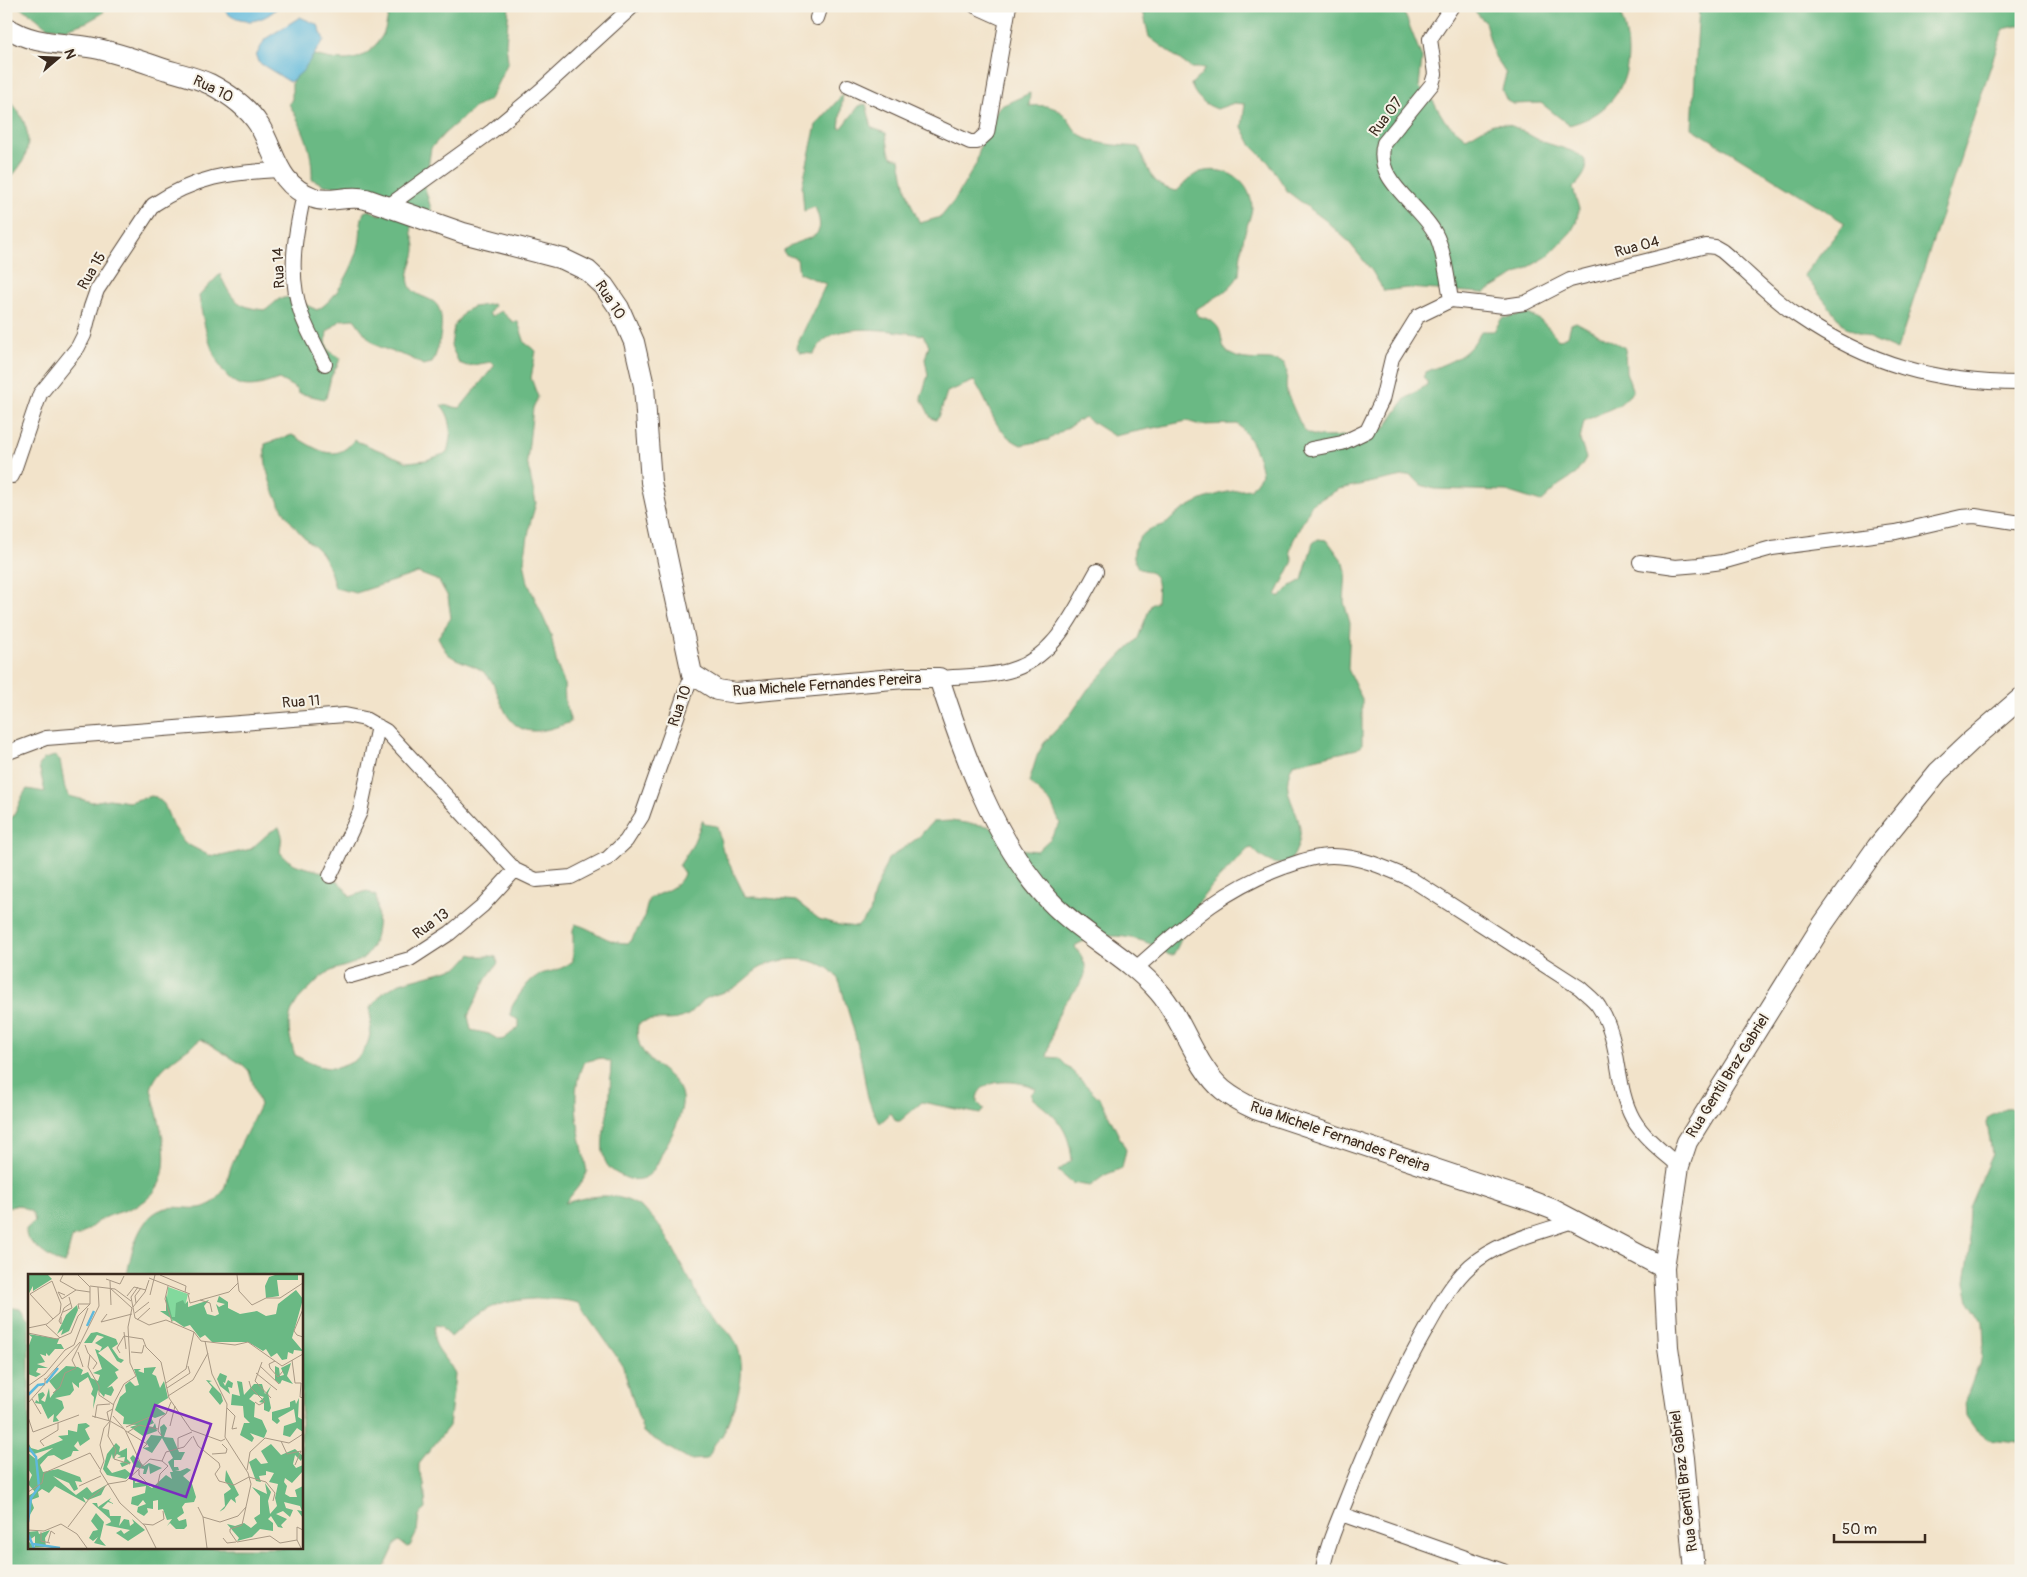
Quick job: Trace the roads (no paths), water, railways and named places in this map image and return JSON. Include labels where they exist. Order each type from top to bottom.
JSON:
[{"type":"street","points":[[387,207],[492,131],[540,91],[633,6]]},
{"type":"street","points":[[848,86],[970,142],[977,142],[987,133],[1008,13],[975,6]]},
{"type":"street","name":"Rua 07","points":[[1451,300],[1436,234],[1388,176],[1381,154],[1384,143],[1432,84],[1435,74],[1430,39],[1452,6]]},
{"type":"street","name":"Rua 10","points":[[6,27],[33,39],[58,46],[75,46],[117,54],[207,83],[229,94],[244,107],[259,125],[279,170],[288,183],[304,194],[317,200],[358,196],[464,233],[563,259],[588,270],[604,286],[619,308],[634,342],[644,386],[651,482],[692,674],[642,816],[626,841],[608,858],[571,877],[536,880]]},
{"type":"street","name":"Rua 15","points":[[12,476],[40,394],[78,347],[84,336],[97,290],[153,205],[165,197],[217,176],[234,172],[279,170]]},
{"type":"street","name":"Rua 14","points":[[304,194],[294,237],[293,278],[302,316],[325,364]]},
{"type":"street","name":"Rua 04","points":[[1451,300],[1504,306],[1524,302],[1570,280],[1706,246],[1715,247],[1796,315],[1836,340],[1871,358],[1911,370],[1988,383],[2021,383]]},
{"type":"street","points":[[1311,449],[1342,444],[1367,432],[1382,400],[1392,358],[1418,316],[1451,300]]},
{"type":"street","points":[[1640,562],[1675,566],[1722,562],[1772,548],[1896,532],[1961,517],[1975,516],[2021,523]]},
{"type":"street","points":[[939,678],[1006,671],[1026,665],[1043,654],[1057,640],[1097,571]]},
{"type":"street","name":"Rua Michele Fernandes Pereira","points":[[692,674],[717,690],[736,694],[904,678],[939,678],[986,804],[1007,842],[1049,900],[1077,926],[1135,969],[1160,993],[1211,1076],[1222,1089],[1239,1102],[1255,1109],[1531,1201],[1664,1268]]},
{"type":"street","name":"Rua Gentil Braz Gabriel","points":[[1694,1571],[1684,1458],[1668,1347],[1664,1268],[1679,1166],[1687,1142],[1698,1121],[1823,924],[1878,847],[1938,772],[1971,740],[2021,698]]},
{"type":"street","name":"Rua 11","points":[[6,753],[46,738],[345,715],[365,719],[386,731],[515,870],[536,880]]},
{"type":"street","points":[[330,876],[360,812],[378,726]]},
{"type":"street","points":[[1135,969],[1205,907],[1259,876],[1306,860],[1331,856],[1358,859],[1389,869],[1411,879],[1572,983],[1599,1006],[1611,1030],[1624,1098],[1633,1120],[1644,1134],[1679,1166]]},
{"type":"street","name":"Rua 13","points":[[350,976],[410,959],[450,933],[482,906],[515,870]]},
{"type":"street","points":[[1323,1571],[1341,1514],[1376,1426],[1408,1362],[1446,1294],[1470,1266],[1490,1252],[1509,1243],[1573,1221]]},
{"type":"street","points":[[1341,1514],[1503,1571]]},
{"type":"water","points":[[221,6],[279,6],[265,17],[250,21],[234,18]]},
{"type":"water","points":[[300,17],[318,25],[324,40],[302,72],[290,82],[258,62],[256,56],[265,39]]}]
